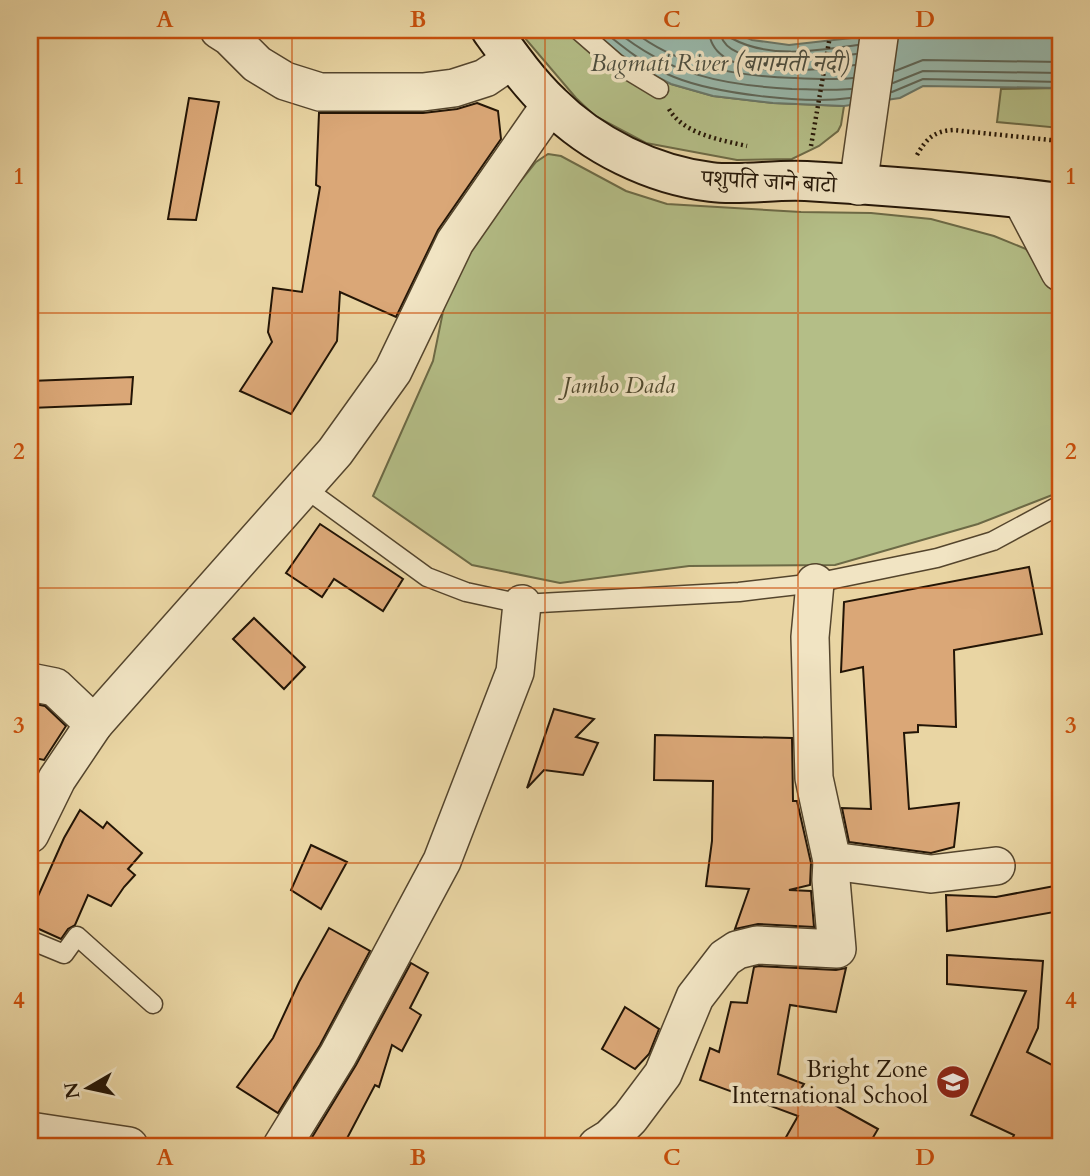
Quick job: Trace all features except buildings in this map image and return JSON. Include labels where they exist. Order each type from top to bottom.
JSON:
[{"type":"main road","name":"पशुपति जाने बाटो","points":[[501,45],[551,104],[585,133],[626,157],[662,171],[711,182],[804,181],[1060,203]]},
{"type":"street","points":[[219,30],[230,37],[257,64],[285,81],[320,92],[424,92],[454,88],[485,78],[501,45]]},
{"type":"street","points":[[858,186],[880,30]]},
{"type":"street","points":[[30,834],[57,779],[94,724],[302,486],[335,452],[393,371],[455,242],[551,104]]},
{"type":"street","points":[[1021,198],[1060,272]]},
{"type":"street","points":[[597,1146],[610,1138],[630,1118],[663,1074],[695,997],[725,958],[737,950],[757,945],[836,948],[832,861],[814,778],[810,637],[815,583]]},
{"type":"street","points":[[282,1146],[338,1055],[442,861],[515,672],[522,604]]},
{"type":"street","points":[[30,682],[55,687],[94,724]]},
{"type":"street","points":[[832,861],[931,874],[996,866]]},
{"type":"street","points":[[30,1131],[129,1146]]},
{"type":"lane","points":[[578,30],[616,62],[659,89]]},
{"type":"lane","points":[[302,486],[427,577],[466,592],[522,604],[739,592],[815,583],[937,558],[993,541],[1060,505]]},
{"type":"lane","points":[[30,940],[64,954],[77,936],[153,1004]]},
{"type":"path","points":[[819,107],[831,30]]},
{"type":"path","points":[[659,89],[676,119],[703,134],[751,147]]},
{"type":"path","points":[[908,190],[915,160],[924,144],[940,131],[1060,141]]},
{"type":"green space","points":[[518,30],[591,30],[671,84],[713,96],[773,103],[844,106],[841,125],[838,131],[819,146],[792,159],[737,160],[646,143],[595,116],[576,98]]},
{"type":"green space","points":[[1060,88],[1060,128],[997,122],[1001,89]]},
{"type":"green space","name":"Jambo Dada","points":[[548,154],[561,156],[626,191],[667,204],[871,213],[931,219],[994,236],[1026,249],[1051,280],[1060,298],[1060,492],[978,524],[835,565],[689,566],[560,583],[472,565],[373,496],[433,361],[447,292],[480,232],[536,162]]},
{"type":"water","name":"Bagmati River (बागमती नदी)","points":[[591,30],[729,30],[752,40],[789,45],[923,30],[1060,30],[1060,88],[923,86],[900,98],[844,106],[773,103],[713,96],[671,84],[630,63]]},
{"type":"place","name":"Bright Zone International School","points":[[953,1082]]}]
